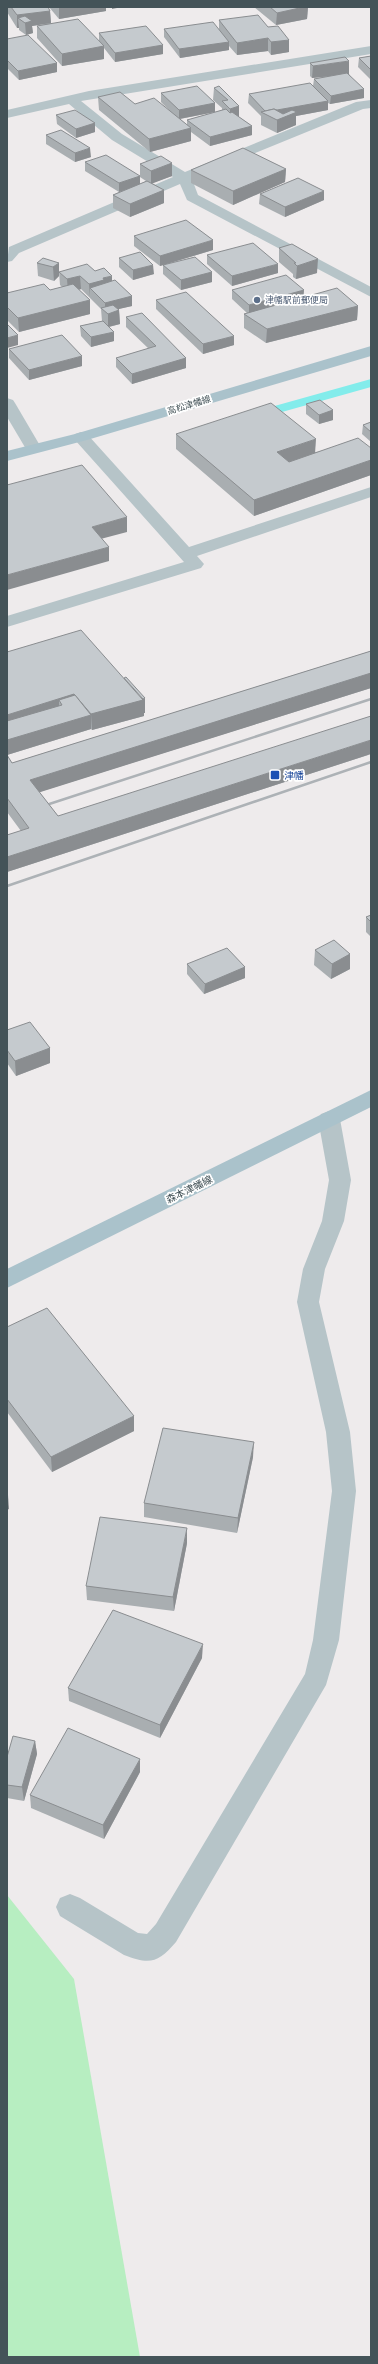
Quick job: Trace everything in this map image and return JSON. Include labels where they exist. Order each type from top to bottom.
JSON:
[{"type":"main road","name":"高松津幡線","points":[[7,456],[81,437],[371,351]]},
{"type":"main road","name":"森本津幡線","points":[[7,1279],[371,1098]]},
{"type":"street","points":[[7,114],[71,99],[371,50]]},
{"type":"street","points":[[71,99],[117,137],[184,177],[192,197],[371,293]]},
{"type":"street","points":[[7,258],[14,250],[184,177],[361,105],[371,104]]},
{"type":"street","points":[[7,403],[34,449]]},
{"type":"street","points":[[7,622],[195,564],[81,437]]},
{"type":"street","points":[[185,554],[371,492]]},
{"type":"street","points":[[70,1907],[134,1946],[152,1948],[166,1933],[317,1677],[326,1640],[344,1491],[338,1432],[308,1302],[314,1269],[334,1221],[340,1180],[329,1119]]},
{"type":"green space","points":[[7,1895],[74,1979],[140,2357],[7,2357]]},
{"type":"building","points":[[11,7],[48,7],[50,11],[17,15]]},
{"type":"building","points":[[270,7],[304,7],[277,13]]},
{"type":"building","points":[[258,15],[268,27],[278,26],[289,40],[271,42],[268,38],[237,43],[219,20]]},
{"type":"building","points":[[25,16],[32,21],[25,23],[18,18]]},
{"type":"building","points":[[78,19],[104,46],[62,54],[37,26]]},
{"type":"building","points":[[213,22],[229,42],[179,49],[164,29]]},
{"type":"building","points":[[146,26],[163,45],[115,53],[99,33]]},
{"type":"building","points":[[28,35],[57,63],[18,71],[7,60],[7,39]]},
{"type":"building","points":[[371,56],[371,70],[359,58]]},
{"type":"building","points":[[345,57],[349,61],[313,66],[310,63]]},
{"type":"building","points":[[347,73],[364,89],[331,96],[314,79]]},
{"type":"building","points":[[310,83],[328,101],[265,111],[249,94]]},
{"type":"building","points":[[197,86],[215,103],[179,110],[161,93]]},
{"type":"building","points":[[219,86],[239,106],[230,109],[222,101],[228,100],[214,88]]},
{"type":"building","points":[[120,92],[135,104],[154,98],[191,128],[149,139],[98,97]]},
{"type":"building","points":[[226,109],[252,126],[210,137],[187,120]]},
{"type":"building","points":[[274,109],[283,114],[292,110],[297,112],[277,120],[261,112]]},
{"type":"building","points":[[75,110],[95,123],[76,129],[56,115]]},
{"type":"building","points":[[61,130],[90,148],[75,153],[46,135]]},
{"type":"building","points":[[243,148],[286,169],[233,191],[191,170]]},
{"type":"building","points":[[106,155],[140,176],[119,183],[85,162]]},
{"type":"building","points":[[161,156],[172,163],[151,171],[140,164]]},
{"type":"building","points":[[298,178],[324,191],[285,207],[260,194]]},
{"type":"building","points":[[147,181],[164,190],[130,204],[113,195]]},
{"type":"building","points":[[186,220],[213,240],[160,256],[134,236]]},
{"type":"building","points":[[253,243],[278,264],[232,276],[207,255]]},
{"type":"building","points":[[292,244],[318,259],[297,266],[294,263],[296,263],[279,248]]},
{"type":"building","points":[[140,252],[153,265],[133,270],[119,258]]},
{"type":"building","points":[[195,257],[212,272],[181,280],[163,265]]},
{"type":"building","points":[[43,258],[59,263],[53,267],[37,263]]},
{"type":"building","points":[[87,264],[95,271],[104,268],[112,276],[89,284],[80,276],[67,279],[59,272]]},
{"type":"building","points":[[286,275],[304,290],[249,305],[232,290]]},
{"type":"building","points":[[115,280],[132,296],[105,303],[90,288]]},
{"type":"building","points":[[44,284],[50,290],[73,284],[90,300],[18,318],[7,307],[7,293]]},
{"type":"building","points":[[337,288],[358,306],[267,329],[244,314]]},
{"type":"building","points":[[186,292],[234,336],[203,344],[156,300]]},
{"type":"building","points":[[113,305],[119,310],[108,314],[101,308]]},
{"type":"building","points":[[142,313],[186,358],[132,374],[116,358],[156,346],[126,317]]},
{"type":"building","points":[[103,321],[114,332],[91,337],[80,326]]},
{"type":"building","points":[[7,324],[18,335],[7,338]]},
{"type":"building","points":[[62,335],[82,356],[29,370],[9,349]]},
{"type":"building","points":[[320,400],[333,410],[319,415],[306,404]]},
{"type":"building","points":[[271,403],[316,439],[277,452],[289,462],[358,438],[371,448],[371,460],[254,500],[176,434]]},
{"type":"building","points":[[371,422],[371,432],[363,425]]},
{"type":"building","points":[[82,465],[127,517],[92,527],[109,547],[7,575],[7,485]]},
{"type":"building","points":[[81,630],[143,700],[91,714],[74,694],[7,715],[7,652]]},
{"type":"building","points":[[371,651],[371,673],[30,780],[58,816],[371,716],[371,740],[7,857],[7,835],[29,828],[7,798],[7,755],[12,763]]},
{"type":"building","points":[[126,677],[145,698],[143,699],[124,678]]},
{"type":"building","points":[[75,695],[91,715],[7,740],[7,721],[62,705],[59,700]]},
{"type":"building","points":[[371,915],[371,922],[366,917]]},
{"type":"building","points":[[334,940],[350,954],[332,964],[315,950]]},
{"type":"building","points":[[227,948],[245,967],[205,984],[187,964]]},
{"type":"building","points":[[30,1022],[50,1048],[15,1061],[7,1050],[7,1030]]},
{"type":"building","points":[[47,1308],[134,1416],[51,1457],[7,1399],[7,1327]]},
{"type":"building","points":[[163,1428],[254,1442],[238,1518],[144,1503]]},
{"type":"building","points":[[100,1517],[187,1528],[173,1597],[86,1586]]},
{"type":"building","points":[[113,1610],[203,1644],[160,1725],[68,1688]]},
{"type":"building","points":[[68,1728],[140,1759],[103,1825],[30,1795]]},
{"type":"building","points":[[13,1736],[35,1741],[22,1787],[7,1785],[7,1757]]},
{"type":"waterway","points":[[257,415],[371,383]]},
{"type":"railway","points":[[37,808],[371,699]]},
{"type":"railway","points":[[7,886],[371,762]]},
{"type":"place","name":"津幡駅前郵便局","points":[[257,300]]},
{"type":"place","name":"津幡","points":[[275,775]]}]
